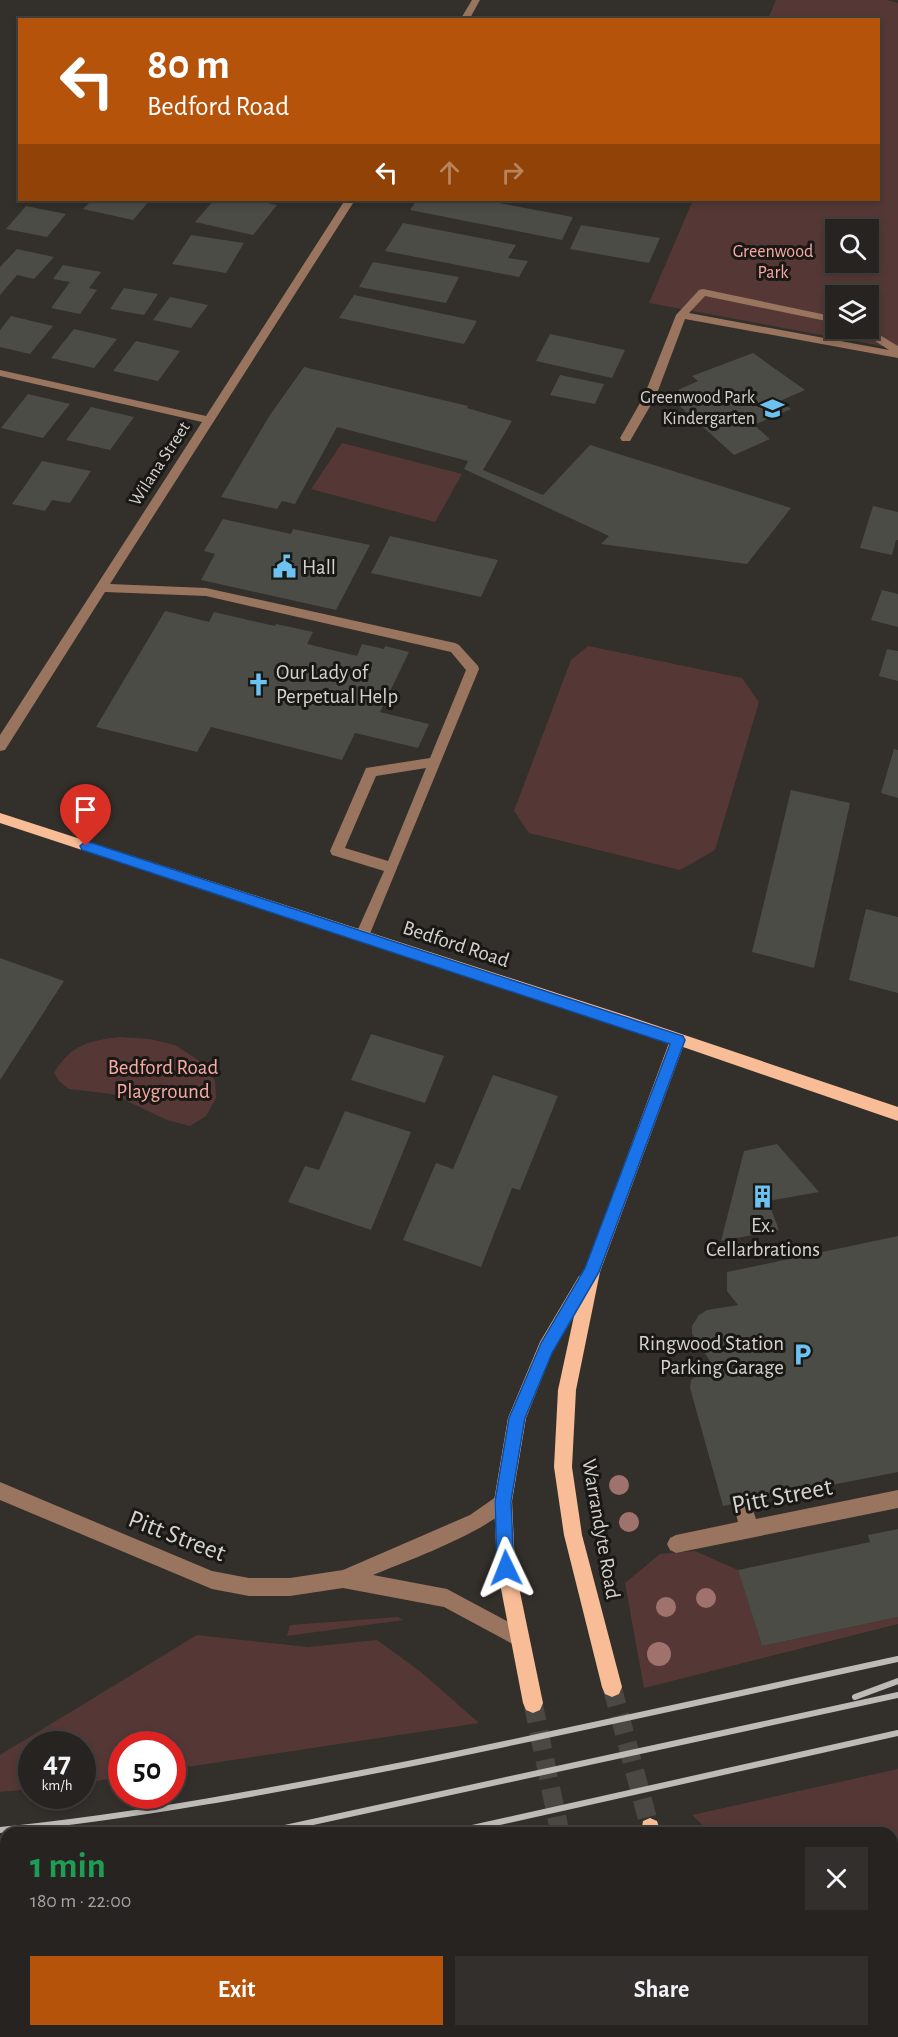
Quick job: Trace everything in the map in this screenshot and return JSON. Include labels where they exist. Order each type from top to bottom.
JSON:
[{"type":"main road","name":"Bedford Road","points":[[0,818],[898,1114]]},
{"type":"main road","name":"Warrandyte Road","points":[[612,1686],[573,1535],[563,1467],[567,1390],[592,1272],[678,1040]]},
{"type":"main road","name":"Warrandyte Road","points":[[533,1703],[506,1568],[503,1501],[517,1418],[546,1348],[592,1272]]},
{"type":"street","points":[[465,18],[476,0]]},
{"type":"street","name":"Wilana Street","points":[[0,746],[349,201]]},
{"type":"street","points":[[626,438],[650,396],[681,315],[703,292],[825,318]]},
{"type":"street","points":[[681,315],[898,353]]},
{"type":"street","points":[[877,339],[898,353]]},
{"type":"street","points":[[0,373],[210,420]]},
{"type":"street","points":[[102,588],[206,592],[455,648],[473,669],[362,936]]},
{"type":"street","points":[[392,868],[337,851],[371,772],[434,762]]},
{"type":"street","name":"Pitt Street","points":[[0,1491],[212,1580],[249,1587],[290,1587],[343,1579],[476,1521],[503,1501]]},
{"type":"street","name":"Pitt Street","points":[[676,1545],[749,1528],[898,1499]]},
{"type":"street","points":[[742,1502],[749,1528]]},
{"type":"street","name":"Pitt Street","points":[[343,1579],[447,1598],[520,1639]]},
{"type":"green space","name":"Greenwood Park","points":[[776,0],[887,0],[898,3],[898,349],[844,339],[879,339],[879,285],[825,285],[825,336],[649,303],[693,201],[880,201],[880,18],[768,18]]},
{"type":"green space","points":[[342,443],[462,474],[435,522],[311,489]]},
{"type":"green space","points":[[588,646],[742,678],[759,702],[715,850],[680,870],[529,833],[514,811],[571,660]]},
{"type":"green space","name":"Bedford Road Playground","points":[[120,1037],[149,1039],[175,1045],[207,1066],[215,1081],[216,1098],[206,1116],[190,1126],[167,1120],[112,1094],[69,1089],[59,1081],[54,1073],[74,1050],[99,1040]]},
{"type":"green space","points":[[695,1551],[738,1570],[762,1646],[898,1617],[898,1624],[644,1688],[625,1583],[660,1554]]},
{"type":"green space","points":[[398,1617],[403,1620],[287,1636],[290,1625]]},
{"type":"green space","points":[[197,1635],[308,1647],[377,1640],[421,1672],[479,1723],[186,1767],[186,1731],[108,1731],[108,1779],[96,1781],[96,1731],[39,1731]]},
{"type":"green space","points":[[18,1744],[18,1790],[0,1792],[0,1755]]},
{"type":"green space","points":[[898,1769],[898,1827],[705,1827],[692,1815]]},
{"type":"building","points":[[91,201],[149,201],[133,220],[83,209]]},
{"type":"building","points":[[213,201],[258,201],[277,205],[253,235],[195,222]]},
{"type":"building","points":[[416,201],[488,201],[573,217],[562,240],[410,210]]},
{"type":"building","points":[[26,206],[66,214],[47,237],[6,229]]},
{"type":"building","points":[[403,223],[516,245],[508,258],[528,261],[519,277],[385,251]]},
{"type":"building","points":[[581,225],[660,238],[649,263],[570,249]]},
{"type":"building","points":[[191,235],[244,243],[226,273],[172,264]]},
{"type":"building","points":[[17,249],[54,257],[34,279],[17,275],[0,295],[0,267]]},
{"type":"building","points":[[373,262],[459,277],[446,303],[359,287]]},
{"type":"building","points":[[63,265],[101,272],[89,288],[97,290],[80,314],[51,308],[70,282],[53,279]]},
{"type":"building","points":[[124,288],[158,294],[144,315],[110,309]]},
{"type":"building","points":[[354,295],[477,321],[464,344],[339,318]]},
{"type":"building","points":[[170,297],[208,305],[191,328],[153,320]]},
{"type":"building","points":[[11,316],[53,326],[30,354],[0,347],[0,330]]},
{"type":"building","points":[[74,329],[117,339],[94,368],[51,358]]},
{"type":"building","points":[[550,334],[625,350],[612,378],[536,361]]},
{"type":"building","points":[[136,341],[180,351],[158,381],[113,371]]},
{"type":"building","points":[[753,353],[805,390],[780,401],[791,409],[754,425],[770,439],[734,455],[672,399],[684,394],[678,390],[698,381],[692,376]]},
{"type":"building","points":[[304,367],[468,406],[467,408],[512,421],[483,470],[543,495],[590,445],[791,508],[747,564],[601,544],[609,536],[464,469],[468,461],[337,427],[295,504],[282,501],[277,509],[221,497],[270,415]]},
{"type":"building","points":[[560,375],[604,384],[595,404],[550,395]]},
{"type":"building","points":[[28,394],[70,404],[43,438],[1,428]]},
{"type":"building","points":[[91,407],[134,417],[110,450],[66,440]]},
{"type":"building","points":[[42,461],[91,471],[70,503],[52,500],[45,511],[12,504]]},
{"type":"building","points":[[873,506],[898,512],[898,540],[896,540],[892,555],[860,548]]},
{"type":"building","name":"Hall","points":[[223,519],[291,534],[293,529],[370,545],[336,610],[201,580],[215,554],[204,551]]},
{"type":"building","points":[[390,536],[498,560],[481,597],[371,573]]},
{"type":"building","points":[[882,590],[898,594],[898,627],[871,620]]},
{"type":"building","name":"Our Lady of Perpetual Help","points":[[165,611],[209,622],[214,612],[313,632],[307,644],[357,656],[362,644],[384,649],[385,646],[409,652],[380,712],[429,724],[418,748],[355,733],[342,760],[211,727],[197,752],[96,727]]},
{"type":"building","points":[[887,649],[898,651],[898,681],[879,676]]},
{"type":"building","points":[[894,749],[898,750],[898,798],[881,793]]},
{"type":"building","points":[[791,790],[850,803],[814,968],[752,952]]},
{"type":"building","points":[[866,909],[898,917],[898,993],[849,980]]},
{"type":"building","points":[[0,958],[64,981],[0,1080]]},
{"type":"building","points":[[371,1034],[444,1056],[425,1103],[351,1080]]},
{"type":"building","points":[[493,1075],[558,1096],[520,1190],[512,1188],[481,1267],[403,1240],[436,1163],[453,1169]]},
{"type":"building","points":[[345,1111],[411,1132],[371,1230],[288,1202],[305,1166],[319,1170]]},
{"type":"building","name":"Ex. Cellarbrations","points":[[777,1144],[819,1192],[768,1201],[779,1230],[721,1241],[744,1151]]},
{"type":"building","name":"Ringwood Station Parking Garage","points":[[898,1236],[898,1472],[723,1506],[690,1388],[691,1380],[697,1375],[722,1379],[692,1334],[692,1326],[699,1315],[707,1310],[738,1305],[727,1291],[727,1272]]},
{"type":"building","points":[[898,1529],[898,1617],[762,1646],[738,1570],[870,1542],[868,1535]]},
{"type":"tunnel","points":[[612,1687],[650,1827]]},
{"type":"tunnel","points":[[533,1703],[559,1827]]},
{"type":"railway","points":[[26,1827],[156,1810],[310,1783],[534,1738],[898,1659]]},
{"type":"railway","points":[[855,1697],[898,1681]]},
{"type":"railway","points":[[290,1827],[898,1695]]},
{"type":"railway","points":[[477,1827],[898,1733]]},
{"type":"place","name":"Greenwood Park Kindergarten","points":[[773,408]]},
{"type":"place","name":"Hall","points":[[284,567]]},
{"type":"place","name":"Our Lady of Perpetual Help","points":[[258,684]]},
{"type":"place","name":"Ex. Cellarbrations","points":[[763,1197]]},
{"type":"place","name":"Ringwood Station Parking Garage","points":[[802,1355]]},
{"type":"route","points":[[86,846],[678,1040],[592,1272],[546,1348],[517,1418],[503,1501],[506,1568]]}]
